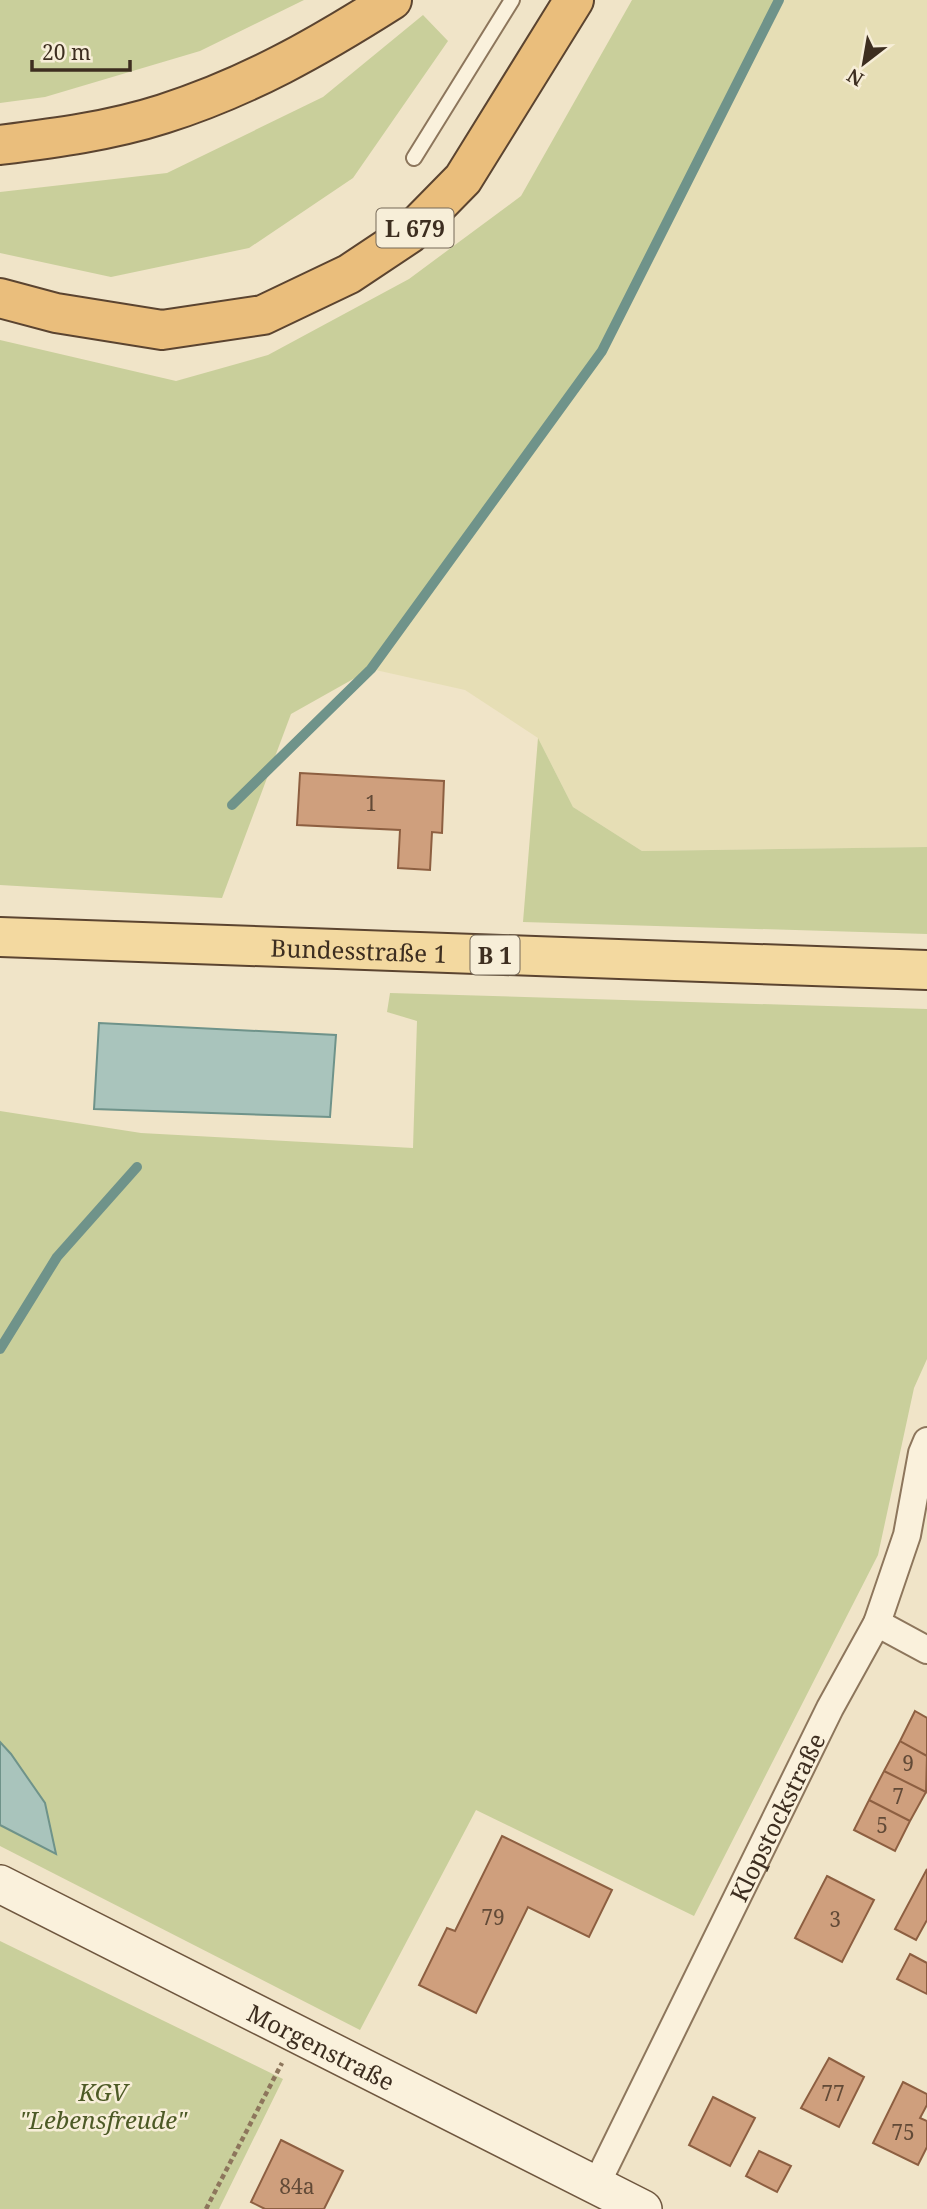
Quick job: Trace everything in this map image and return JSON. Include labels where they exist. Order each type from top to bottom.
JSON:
[{"type":"highway","points":[[0,145],[77,135],[162,114],[254,80],[320,46],[392,0]]},
{"type":"highway","name":"L 679","points":[[0,298],[56,313],[162,330],[263,315],[349,274],[409,234],[463,179],[574,0]]},
{"type":"main road","name":"Bundesstraße 1","points":[[0,937],[927,970]]},
{"type":"main road","name":"Morgenstraße","points":[[0,1884],[643,2209]]},
{"type":"street","name":"Klopstockstraße","points":[[596,2185],[824,1720],[877,1623],[907,1535],[922,1453],[927,1441]]},
{"type":"street","points":[[877,1623],[927,1650]]},
{"type":"lane","points":[[414,158],[512,0]]},
{"type":"path","points":[[206,2209],[296,2034]]},
{"type":"shaded area","points":[[779,0],[927,0],[927,847],[642,851],[573,807],[538,738],[465,690],[371,669],[602,351]]},
{"type":"green space","points":[[0,0],[304,0],[200,51],[45,97],[0,103]]},
{"type":"green space","points":[[632,0],[779,0],[602,351],[371,669],[291,714],[222,898],[0,885],[0,340],[176,381],[268,355],[409,279],[521,196]]},
{"type":"green space","points":[[423,15],[448,41],[353,178],[249,248],[111,277],[0,253],[0,192],[167,173],[323,97]]},
{"type":"green space","points":[[538,738],[573,807],[642,851],[927,847],[927,934],[523,922]]},
{"type":"green space","points":[[390,993],[927,1009],[927,1359],[914,1388],[878,1555],[694,1916],[476,1810],[360,2030],[0,1846],[0,1111],[141,1133],[413,1148],[417,1021],[387,1012]]},
{"type":"green space","name":"KGV \"Lebensfreude\"","points":[[0,1941],[283,2079],[219,2209],[0,2209]]},
{"type":"water","points":[[99,1023],[336,1035],[330,1117],[94,1109]]},
{"type":"water","points":[[0,1742],[45,1803],[56,1854],[0,1825]]},
{"type":"building","points":[[300,773],[444,781],[442,833],[432,832],[430,870],[398,868],[400,830],[297,825]]},
{"type":"building","points":[[915,1711],[927,1718],[927,1756],[900,1741]]},
{"type":"building","points":[[900,1741],[927,1756],[926,1792],[884,1771]]},
{"type":"building","points":[[884,1771],[926,1792],[910,1821],[869,1800]]},
{"type":"building","points":[[869,1800],[910,1821],[895,1851],[854,1830]]},
{"type":"building","points":[[502,1836],[612,1890],[589,1937],[528,1907],[476,2013],[419,1985],[447,1928],[455,1931]]},
{"type":"building","points":[[927,1869],[927,1920],[916,1940],[895,1929]]},
{"type":"building","points":[[827,1876],[874,1900],[842,1962],[795,1938]]},
{"type":"building","points":[[910,1954],[927,1963],[927,1994],[897,1979]]},
{"type":"building","points":[[829,2058],[864,2077],[839,2127],[801,2108]]},
{"type":"building","points":[[903,2082],[927,2094],[927,2105],[920,2118],[927,2121],[927,2147],[918,2165],[873,2143]]},
{"type":"building","points":[[713,2097],[755,2118],[730,2166],[689,2145]]},
{"type":"building","points":[[281,2140],[343,2171],[324,2209],[265,2209],[251,2202]]},
{"type":"building","points":[[759,2151],[791,2166],[777,2192],[746,2176]]},
{"type":"waterway","points":[[232,805],[371,669],[602,351],[779,0]]},
{"type":"waterway","points":[[0,1349],[57,1257],[137,1167]]}]
